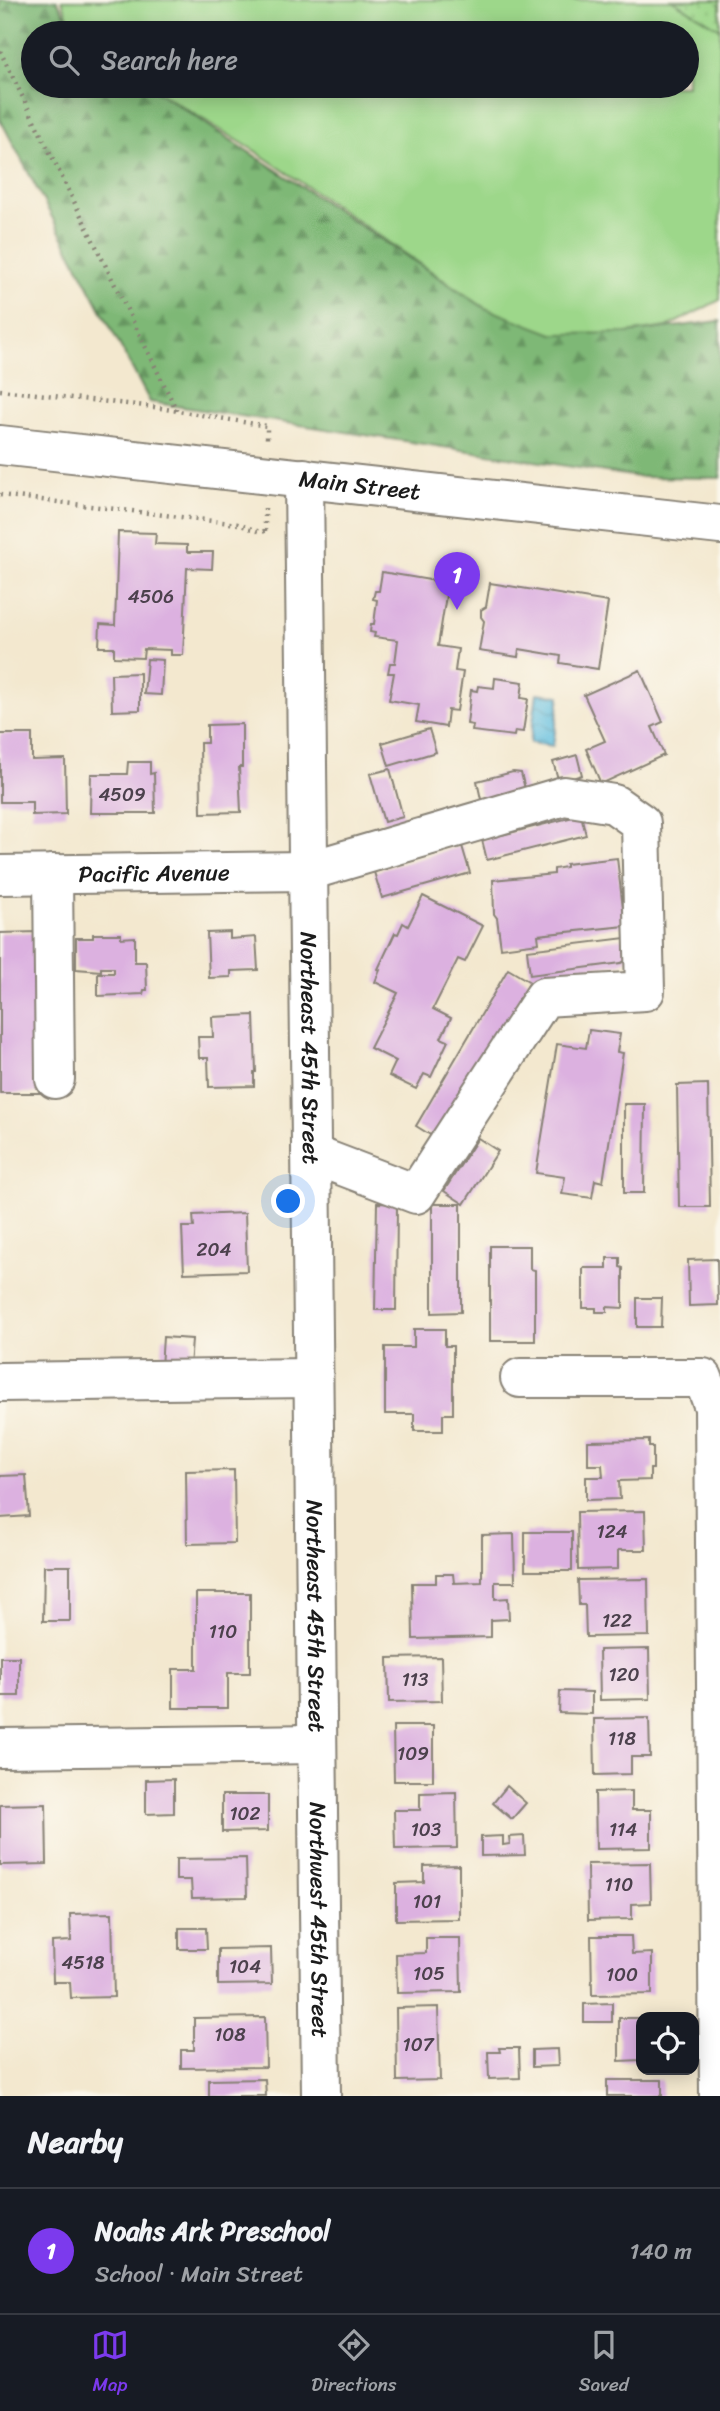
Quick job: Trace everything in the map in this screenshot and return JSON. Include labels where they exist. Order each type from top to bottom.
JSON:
[{"type":"street","name":"Main Street","points":[[0,445],[720,525]]},
{"type":"street","name":"Northeast 45th Street","points":[[304,478],[317,1744]]},
{"type":"street","name":"Pacific Avenue","points":[[0,875],[309,871],[564,796],[614,804],[642,824],[645,991],[544,996],[416,1194],[311,1154]]},
{"type":"street","points":[[53,874],[55,1079]]},
{"type":"street","points":[[0,1382],[313,1378]]},
{"type":"street","points":[[520,1378],[704,1378],[714,1407],[719,2096]]},
{"type":"street","points":[[0,1748],[317,1744]]},
{"type":"street","name":"Northwest 45th Street","points":[[317,1744],[321,2096]]},
{"type":"path","points":[[0,51],[21,94]]},
{"type":"path","points":[[23,98],[177,411]]},
{"type":"path","points":[[0,390],[177,411],[267,426]]},
{"type":"path","points":[[0,495],[238,524],[260,532],[304,536]]},
{"type":"green space","points":[[0,0],[57,0],[68,21],[21,21],[21,98],[167,98],[485,308],[627,333],[720,321],[720,478],[638,477],[150,402],[0,119]]},
{"type":"green space","points":[[62,0],[672,0],[720,29],[720,300],[667,327],[627,333],[553,334],[485,308],[255,151],[169,98],[699,98],[699,21],[69,21]]},
{"type":"green space","points":[[672,0],[720,0],[720,29]]},
{"type":"water","points":[[537,693],[560,696],[553,746],[530,743]]},
{"type":"building","points":[[118,532],[156,533],[155,544],[187,545],[187,552],[213,552],[212,569],[187,568],[183,655],[171,655],[171,650],[144,649],[143,658],[114,657],[114,647],[99,647],[100,624],[115,625]]},
{"type":"building","points":[[382,572],[448,583],[438,646],[458,649],[455,671],[463,672],[457,711],[448,710],[446,727],[416,722],[419,705],[389,700],[394,673],[388,673],[390,663],[395,663],[398,640],[374,637],[375,633],[370,632],[371,624],[374,624],[377,600],[373,599],[375,591],[379,591]]},
{"type":"building","points":[[490,583],[608,602],[598,669],[560,663],[561,656],[519,649],[518,657],[479,651],[484,621],[481,610],[486,607]]},
{"type":"building","points":[[147,659],[163,660],[161,695],[144,694]]},
{"type":"building","points":[[640,670],[663,722],[652,727],[664,755],[601,784],[586,749],[605,741],[584,695]]},
{"type":"building","points":[[140,673],[140,710],[112,711],[111,674]]},
{"type":"building","points":[[495,678],[523,682],[521,698],[528,699],[523,732],[515,731],[514,736],[472,731],[473,725],[467,724],[471,690],[477,691],[478,686],[494,688]]},
{"type":"building","points":[[242,724],[242,767],[239,767],[241,812],[201,813],[200,743],[207,743],[207,725]]},
{"type":"building","points":[[429,729],[436,752],[389,766],[382,743]]},
{"type":"building","points":[[0,734],[32,734],[32,760],[65,759],[66,814],[32,815],[32,802],[0,802]]},
{"type":"building","points":[[577,755],[582,775],[559,782],[553,762]]},
{"type":"building","points":[[128,762],[150,762],[150,774],[154,773],[155,813],[90,813],[91,774],[127,774]]},
{"type":"building","points":[[390,769],[403,817],[384,822],[370,774]]},
{"type":"building","points":[[513,772],[521,773],[526,793],[482,804],[477,781]]},
{"type":"building","points":[[581,815],[586,835],[487,860],[482,840]]},
{"type":"building","points":[[462,846],[470,873],[382,898],[374,872]]},
{"type":"building","points":[[617,858],[625,926],[538,935],[539,943],[501,948],[497,918],[494,914],[493,880],[554,874],[554,869],[566,867],[566,864]]},
{"type":"building","points":[[423,896],[483,926],[465,962],[458,959],[433,1009],[451,1018],[441,1038],[448,1041],[431,1077],[424,1074],[416,1089],[389,1076],[396,1061],[370,1048],[398,993],[375,982],[380,970],[378,969],[395,933],[398,934],[403,923],[408,926]]},
{"type":"building","points":[[37,932],[40,1093],[0,1093],[0,933]]},
{"type":"building","points":[[230,932],[230,939],[256,937],[258,970],[231,971],[231,977],[209,978],[207,933]]},
{"type":"building","points":[[93,934],[135,937],[135,962],[146,962],[147,990],[144,990],[143,994],[98,996],[98,973],[114,973],[114,968],[101,968],[101,971],[76,969],[76,938],[93,938]]},
{"type":"building","points":[[625,938],[628,959],[621,963],[530,975],[527,950]]},
{"type":"building","points":[[508,969],[530,982],[437,1139],[416,1126]]},
{"type":"building","points":[[254,1015],[254,1086],[209,1087],[208,1058],[199,1058],[198,1037],[213,1037],[212,1017]]},
{"type":"building","points":[[589,1030],[620,1034],[617,1052],[623,1053],[603,1182],[595,1180],[592,1198],[562,1194],[565,1177],[536,1173],[557,1044],[586,1048]]},
{"type":"building","points":[[708,1084],[710,1207],[679,1207],[677,1085]]},
{"type":"building","points":[[624,1104],[645,1104],[644,1193],[624,1193]]},
{"type":"building","points":[[478,1138],[498,1151],[464,1204],[444,1191]]},
{"type":"building","points":[[377,1203],[397,1204],[396,1310],[375,1310]]},
{"type":"building","points":[[432,1204],[461,1204],[461,1312],[432,1313]]},
{"type":"building","points":[[245,1213],[247,1271],[184,1273],[182,1227],[194,1227],[193,1215]]},
{"type":"building","points":[[490,1246],[530,1246],[530,1269],[535,1270],[535,1341],[490,1341]]},
{"type":"building","points":[[607,1258],[620,1258],[620,1267],[623,1268],[623,1308],[607,1307],[607,1312],[596,1312],[596,1308],[583,1308],[583,1268],[607,1268]]},
{"type":"building","points":[[717,1259],[718,1305],[689,1306],[688,1260]]},
{"type":"building","points":[[637,1298],[662,1298],[661,1327],[637,1327]]},
{"type":"building","points":[[414,1329],[445,1329],[445,1346],[453,1346],[453,1414],[443,1414],[443,1431],[414,1431],[414,1414],[385,1414],[385,1347],[414,1347]]},
{"type":"building","points":[[163,1337],[192,1339],[190,1368],[161,1367]]},
{"type":"building","points":[[649,1440],[649,1447],[653,1447],[650,1480],[619,1481],[620,1499],[586,1500],[586,1477],[603,1477],[602,1465],[588,1465],[588,1441]]},
{"type":"building","points":[[234,1470],[235,1543],[187,1544],[186,1471]]},
{"type":"building","points":[[26,1475],[29,1516],[0,1518],[0,1476]]},
{"type":"building","points":[[645,1511],[646,1550],[618,1550],[618,1569],[578,1570],[577,1512]]},
{"type":"building","points":[[525,1532],[572,1532],[572,1571],[525,1571]]},
{"type":"building","points":[[514,1534],[515,1582],[495,1582],[495,1599],[508,1598],[509,1619],[491,1620],[491,1637],[413,1639],[412,1583],[436,1583],[436,1574],[453,1574],[454,1583],[482,1582],[482,1535]]},
{"type":"building","points":[[44,1566],[70,1566],[70,1621],[43,1621]]},
{"type":"building","points":[[648,1579],[649,1636],[586,1637],[585,1605],[579,1605],[578,1580]]},
{"type":"building","points":[[196,1593],[250,1593],[250,1673],[228,1673],[228,1708],[173,1708],[173,1669],[196,1669]]},
{"type":"building","points":[[649,1649],[650,1699],[600,1700],[599,1650]]},
{"type":"building","points":[[0,1657],[19,1657],[19,1696],[0,1696]]},
{"type":"building","points":[[441,1657],[442,1701],[389,1702],[388,1658]]},
{"type":"building","points":[[560,1691],[592,1692],[592,1714],[559,1713]]},
{"type":"building","points":[[649,1718],[650,1757],[631,1757],[631,1774],[595,1775],[594,1719]]},
{"type":"building","points":[[393,1726],[433,1726],[433,1781],[394,1781]]},
{"type":"building","points":[[174,1779],[174,1813],[146,1814],[146,1780]]},
{"type":"building","points":[[507,1786],[526,1803],[512,1819],[493,1803]]},
{"type":"building","points":[[632,1791],[632,1810],[651,1810],[651,1848],[596,1849],[595,1792]]},
{"type":"building","points":[[456,1792],[457,1848],[395,1849],[394,1810],[420,1810],[420,1793]]},
{"type":"building","points":[[222,1795],[268,1795],[268,1831],[222,1832]]},
{"type":"building","points":[[46,1804],[47,1864],[0,1865],[0,1805]]},
{"type":"building","points":[[503,1836],[503,1845],[510,1844],[509,1837],[524,1836],[525,1855],[481,1856],[481,1837]]},
{"type":"building","points":[[246,1858],[247,1897],[192,1898],[191,1880],[176,1880],[176,1859]]},
{"type":"building","points":[[650,1863],[651,1903],[632,1904],[632,1919],[588,1920],[587,1864]]},
{"type":"building","points":[[459,1865],[459,1919],[396,1920],[396,1883],[424,1882],[424,1866]]},
{"type":"building","points":[[112,1913],[114,1997],[71,1998],[70,1982],[53,1982],[52,1942],[71,1941],[70,1914]]},
{"type":"building","points":[[179,1928],[206,1928],[207,1949],[179,1949]]},
{"type":"building","points":[[591,1936],[631,1936],[632,1954],[652,1953],[652,1994],[592,1995]]},
{"type":"building","points":[[426,1938],[460,1938],[461,1992],[397,1993],[396,1954],[426,1953]]},
{"type":"building","points":[[271,1948],[272,1984],[218,1985],[218,1949]]},
{"type":"building","points":[[612,2003],[612,2022],[584,2022],[584,2004]]},
{"type":"building","points":[[438,2007],[440,2080],[397,2081],[396,2008]]},
{"type":"building","points":[[265,2017],[266,2067],[181,2068],[181,2050],[194,2050],[194,2018]]},
{"type":"building","points":[[619,2018],[636,2018],[636,2060],[619,2061]]},
{"type":"building","points":[[499,2048],[519,2048],[520,2078],[489,2079],[488,2052],[500,2052]]},
{"type":"building","points":[[557,2049],[558,2066],[532,2067],[532,2050]]},
{"type":"building","points":[[265,2079],[266,2096],[209,2096],[209,2080]]},
{"type":"building","points":[[607,2080],[662,2080],[662,2096],[607,2096]]},
{"type":"place","name":"Noahs Ark Preschool","points":[[457,610]]}]
